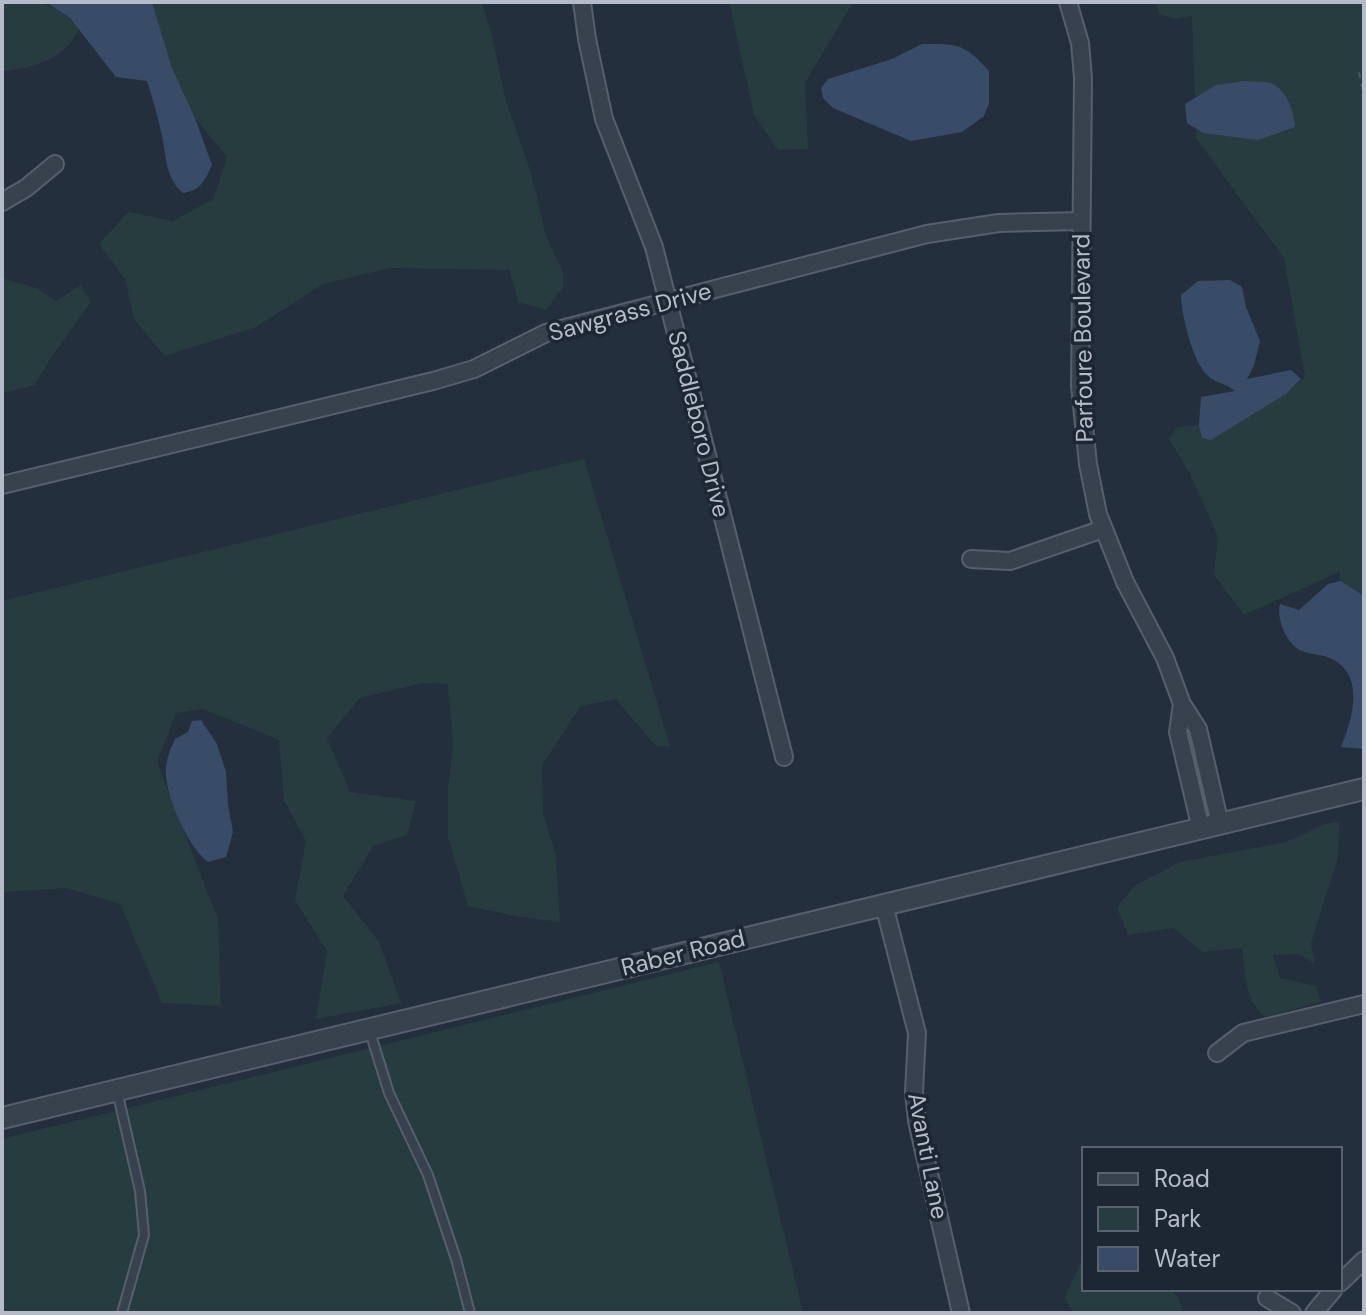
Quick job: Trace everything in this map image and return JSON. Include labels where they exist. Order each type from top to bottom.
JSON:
[{"type":"street","name":"Saddleboro Drive","points":[[582,2],[604,119],[654,247],[784,757]]},
{"type":"street","name":"Parfoure Boulevard","points":[[1068,2],[1080,43],[1083,78],[1080,386],[1088,464],[1103,529],[1125,582],[1165,658],[1182,704],[1178,732],[1210,826]]},
{"type":"street","points":[[2,202],[26,188],[55,164]]},
{"type":"street","name":"Sawgrass Drive","points":[[2,485],[433,381],[474,369],[546,333],[948,230],[999,223],[1081,221]]},
{"type":"street","points":[[971,559],[1010,561],[1103,529]]},
{"type":"street","name":"Raber Road","points":[[2,1118],[1364,789]]},
{"type":"street","name":"Avanti Lane","points":[[884,905],[917,1033],[914,1092],[917,1121],[961,1313]]},
{"type":"street","points":[[1217,1053],[1243,1033],[1364,1004]]},
{"type":"street","points":[[1342,1281],[1364,1260]]},
{"type":"street","points":[[1314,1313],[1332,1291]]},
{"type":"street","points":[[1267,1298],[1292,1313]]},
{"type":"lane","points":[[369,1029],[389,1093],[428,1175],[470,1313]]},
{"type":"lane","points":[[116,1090],[140,1191],[144,1235],[122,1313]]},
{"type":"path","points":[[1359,72],[1364,98]]},
{"type":"green space","points":[[2,2],[45,4],[61,12],[79,28],[66,48],[57,55],[26,68],[2,72]]},
{"type":"green space","points":[[152,2],[482,2],[505,97],[532,176],[545,233],[563,273],[563,287],[546,310],[518,302],[510,270],[390,268],[323,284],[256,327],[165,356],[134,319],[125,279],[99,244],[128,212],[173,221],[213,199],[227,157],[195,118],[172,68]]},
{"type":"green space","points":[[729,2],[853,2],[805,83],[808,149],[778,150],[754,115]]},
{"type":"green space","points":[[1156,2],[1364,2],[1364,596],[1341,581],[1339,572],[1244,615],[1214,575],[1218,536],[1189,472],[1169,439],[1177,427],[1199,425],[1202,438],[1286,394],[1305,377],[1284,258],[1196,138],[1192,16],[1175,19],[1159,14]]},
{"type":"green space","points":[[2,278],[36,288],[56,301],[80,285],[91,302],[35,385],[7,392],[2,391]]},
{"type":"green space","points":[[584,459],[670,746],[656,746],[616,699],[581,706],[542,765],[543,814],[556,856],[560,922],[468,906],[448,837],[448,788],[453,745],[448,684],[422,683],[360,698],[327,738],[350,792],[416,801],[407,835],[373,846],[343,896],[379,942],[401,1003],[316,1019],[327,951],[295,900],[306,841],[284,800],[279,740],[203,709],[176,713],[157,762],[218,919],[221,1006],[162,1003],[120,904],[67,888],[2,892],[2,601]]},
{"type":"green space","points":[[1339,822],[1338,858],[1311,943],[1315,964],[1299,954],[1273,955],[1280,978],[1316,986],[1321,1002],[1265,1017],[1250,994],[1242,948],[1203,952],[1173,928],[1128,935],[1117,908],[1134,886],[1180,862],[1286,842],[1325,824]]},
{"type":"green space","points":[[719,962],[803,1313],[2,1313],[2,1139]]},
{"type":"green space","points":[[1082,1260],[1082,1291],[1171,1291],[1179,1298],[1183,1313],[1073,1313],[1065,1297]]},
{"type":"water","points":[[46,2],[152,2],[172,68],[212,165],[198,187],[183,193],[173,181],[147,81],[116,77],[70,18]]},
{"type":"water","points":[[922,44],[960,47],[989,71],[989,103],[984,116],[962,132],[911,141],[833,108],[823,98],[821,88],[828,79],[892,59]]},
{"type":"water","points":[[1268,82],[1277,86],[1289,102],[1295,127],[1258,140],[1203,133],[1187,123],[1185,104],[1216,85]]},
{"type":"water","points":[[1230,280],[1242,287],[1246,307],[1260,341],[1247,379],[1291,370],[1301,379],[1286,394],[1211,440],[1202,438],[1199,425],[1201,397],[1235,391],[1202,369],[1189,337],[1181,295],[1198,281]]},
{"type":"water","points":[[1341,581],[1364,596],[1364,749],[1341,747],[1352,712],[1353,687],[1349,676],[1332,659],[1297,648],[1284,631],[1279,610],[1280,604],[1299,610],[1328,584]]},
{"type":"water","points":[[201,720],[217,744],[226,772],[233,832],[226,857],[208,862],[194,846],[181,823],[166,776],[168,757],[175,739],[188,732],[192,721]]}]
